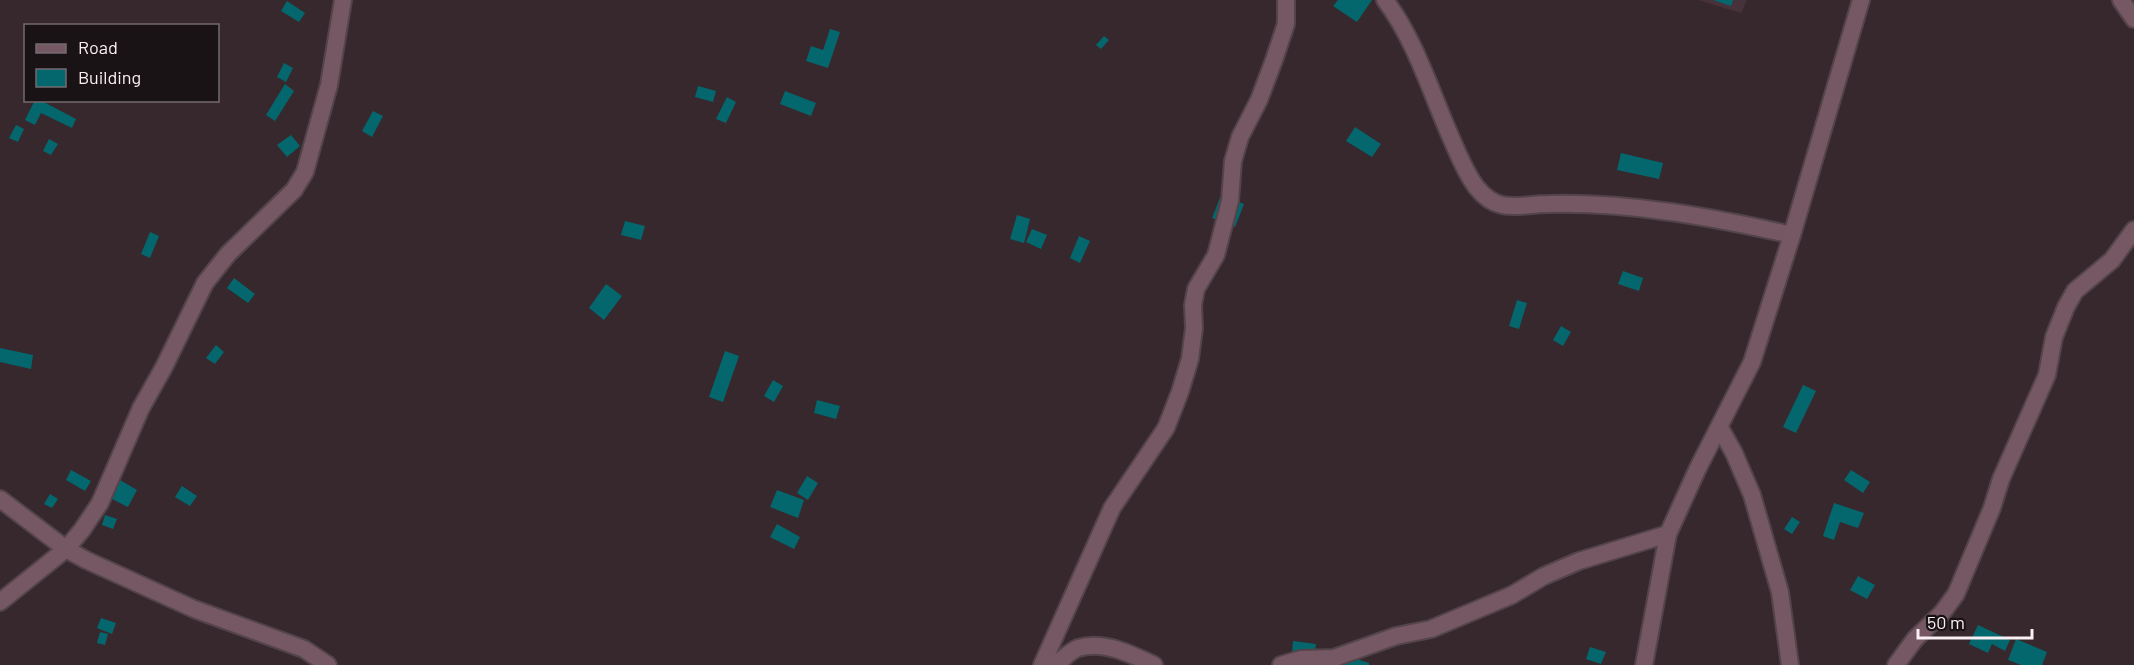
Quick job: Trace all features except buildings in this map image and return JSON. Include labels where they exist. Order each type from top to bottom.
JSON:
[{"type":"street","points":[[0,602],[66,549],[82,530],[100,503],[136,417],[164,367],[205,283],[228,254],[294,190],[305,172],[329,85],[343,0]]},
{"type":"street","points":[[1042,665],[1112,508],[1166,428],[1180,392],[1191,359],[1194,328],[1193,305],[1196,289],[1216,255],[1230,201],[1233,160],[1259,100],[1286,24],[1286,0]]},
{"type":"street","points":[[1385,0],[1394,11],[1418,58],[1436,105],[1466,170],[1478,189],[1497,205],[1511,207],[1572,203],[1667,212],[1715,219],[1792,236]]},
{"type":"street","points":[[1644,665],[1668,534],[1752,362],[1792,236],[1861,0]]},
{"type":"street","points":[[2121,0],[2134,19]]},
{"type":"street","points":[[1896,665],[1915,639],[1942,613],[1956,594],[1992,508],[2001,479],[2047,375],[2054,337],[2066,307],[2075,291],[2112,260],[2134,230]]},
{"type":"street","points":[[1720,428],[1734,453],[1752,495],[1780,592],[1790,665]]},
{"type":"street","points":[[0,499],[66,549],[194,609],[304,649],[328,665]]},
{"type":"street","points":[[1281,665],[1301,659],[1334,658],[1396,636],[1431,629],[1512,595],[1544,576],[1579,561],[1668,534]]},
{"type":"street","points":[[1055,665],[1076,648],[1095,645],[1127,652],[1154,665]]},
{"type":"shaded area","points":[[1698,0],[1747,0],[1741,13]]}]
